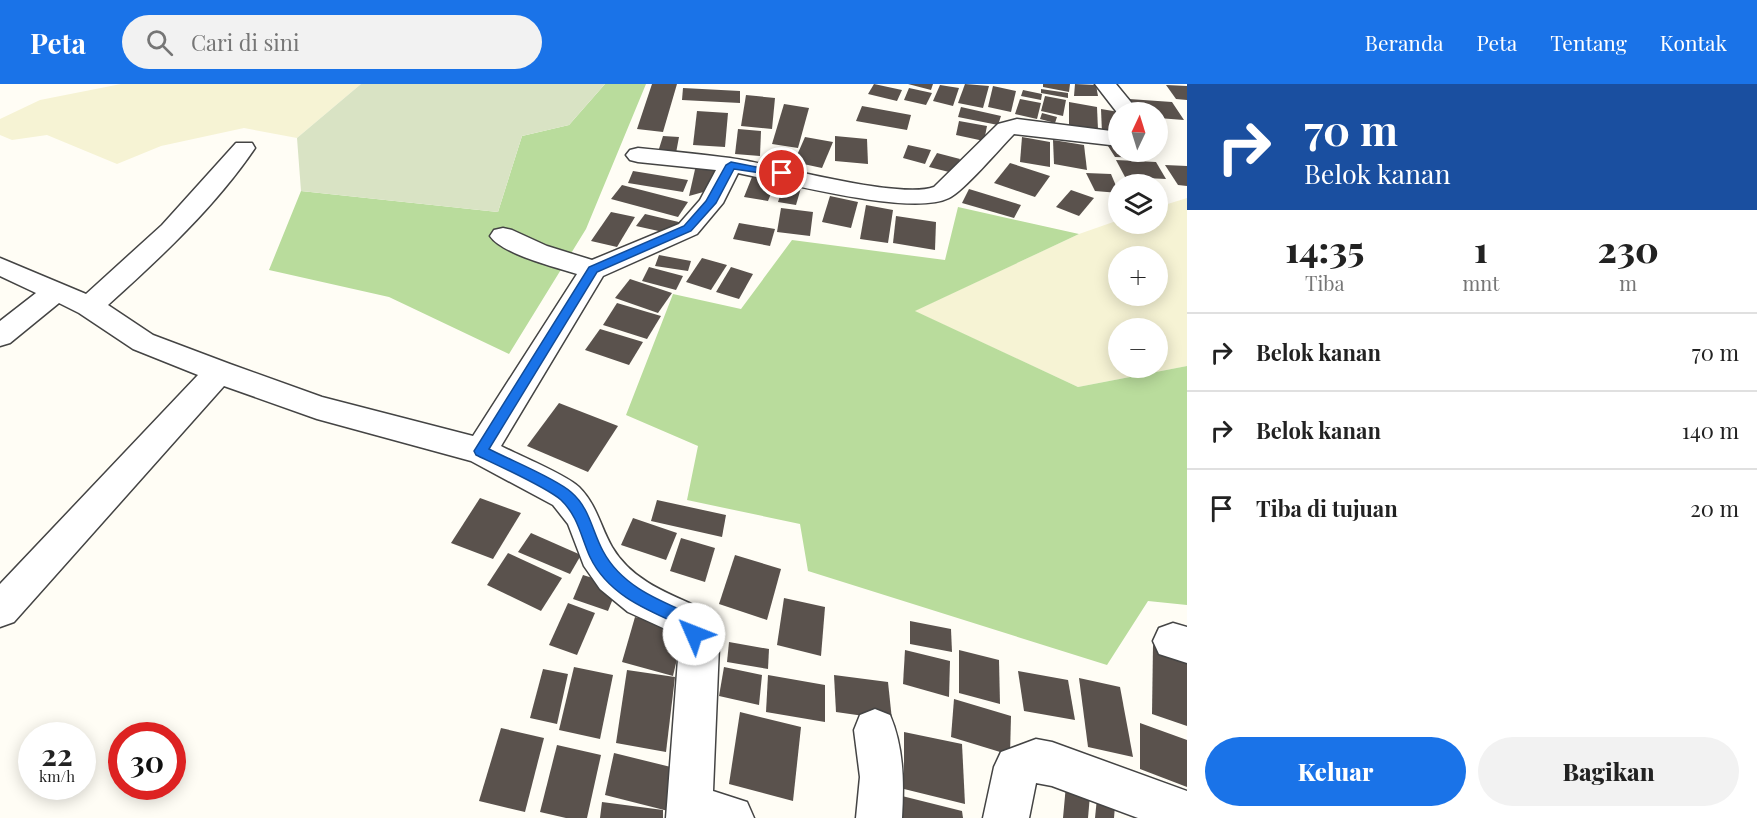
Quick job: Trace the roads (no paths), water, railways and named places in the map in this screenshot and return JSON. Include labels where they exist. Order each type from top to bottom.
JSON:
[{"type":"street","points":[[1105,84],[1120,102]]},
{"type":"street","points":[[638,155],[731,165],[892,196],[930,197],[943,192],[1006,129],[1017,126],[1108,138]]},
{"type":"street","points":[[89,306],[156,248],[207,195],[244,148]]},
{"type":"street","points":[[481,451],[593,270],[688,229],[711,203],[731,165]]},
{"type":"street","points":[[503,236],[538,252],[593,270]]},
{"type":"street","points":[[0,266],[89,306],[143,342],[317,407],[481,451],[565,495],[583,517],[597,555],[613,577],[641,600],[689,621],[699,646],[704,814]]},
{"type":"street","points":[[0,336],[56,291]]},
{"type":"street","points":[[0,610],[219,372]]},
{"type":"street","points":[[875,730],[882,777],[879,818]]},
{"type":"street","points":[[1006,818],[1016,767],[1036,761],[1052,764],[1187,814]]}]
